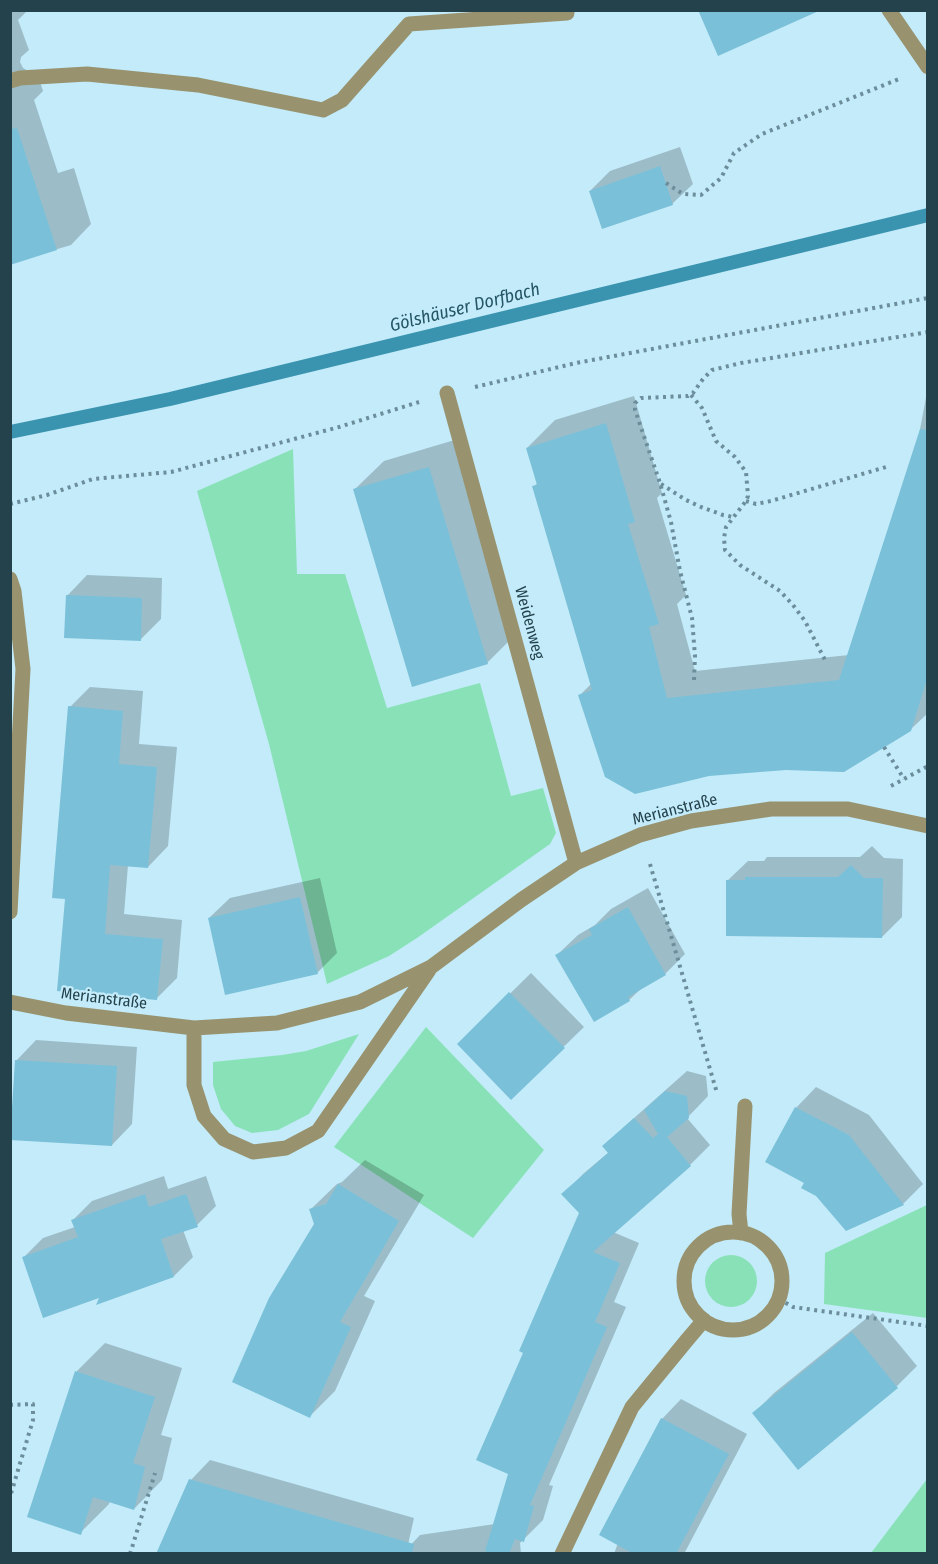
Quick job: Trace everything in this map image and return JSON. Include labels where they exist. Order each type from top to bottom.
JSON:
[{"type":"street","points":[[890,10],[927,67]]},
{"type":"street","points":[[10,81],[20,78],[87,74],[198,85],[323,110],[342,100],[409,24],[567,14]]},
{"type":"street","name":"Weidenweg","points":[[447,393],[534,732],[576,863]]},
{"type":"street","points":[[10,579],[14,591],[23,669],[10,912]]},
{"type":"street","name":"Merianstraße","points":[[10,1002],[66,1013],[194,1028],[277,1023],[360,1002],[431,967],[521,900],[576,863],[640,835],[691,821],[771,809],[848,809],[927,826]]},
{"type":"street","name":"Merianstraße","points":[[194,1028],[194,1085],[204,1116],[224,1139],[253,1152],[286,1148],[318,1131],[431,967]]},
{"type":"street","points":[[741,1233],[739,1214],[745,1106]]},
{"type":"street","points":[[725,1232],[755,1237],[767,1245],[776,1256],[783,1284],[779,1299],[772,1311],[761,1322],[747,1329],[717,1328],[693,1309],[686,1294],[684,1278],[688,1262],[697,1248],[710,1238],[725,1232]]},
{"type":"street","points":[[562,1554],[632,1407],[704,1320]]},
{"type":"path","points":[[666,183],[683,194],[700,195],[720,178],[734,153],[762,134],[905,77]]},
{"type":"path","points":[[694,680],[692,618],[671,522],[635,410],[635,403],[640,398],[691,395],[712,370],[741,363],[927,332]]},
{"type":"path","points":[[691,395],[702,408],[716,441],[735,457],[746,472],[748,496],[726,527],[725,550],[740,565],[780,591],[794,605],[825,660]]},
{"type":"path","points":[[746,501],[756,504],[771,501],[886,467]]},
{"type":"path","points":[[660,483],[700,507],[733,517]]},
{"type":"path","points":[[884,747],[904,779]]},
{"type":"path","points":[[640,835],[718,1096],[745,1106]]},
{"type":"path","points":[[779,1299],[793,1306],[927,1326]]},
{"type":"path","points":[[10,1405],[33,1404],[33,1420],[10,1497]]},
{"type":"path","points":[[130,1554],[155,1473]]},
{"type":"green space","points":[[293,449],[297,574],[345,574],[387,708],[480,683],[511,796],[543,788],[556,833],[550,844],[417,938],[389,956],[327,984],[269,744],[197,491]]},
{"type":"green space","points":[[426,1027],[544,1150],[473,1238],[334,1147]]},
{"type":"green space","points":[[359,1034],[309,1114],[278,1130],[252,1133],[235,1126],[221,1109],[213,1085],[213,1062],[306,1051]]},
{"type":"green space","points":[[927,1205],[927,1318],[824,1304],[825,1253]]},
{"type":"green space","points":[[731,1255],[741,1257],[749,1263],[755,1271],[757,1281],[755,1291],[749,1299],[741,1305],[731,1307],[721,1305],[713,1299],[707,1291],[705,1281],[707,1271],[713,1263],[721,1257]]},
{"type":"green space","points":[[927,1479],[927,1553],[871,1553]]},
{"type":"building","points":[[698,10],[821,10],[718,56]]},
{"type":"building","points":[[17,128],[57,250],[10,265],[10,129]]},
{"type":"building","points":[[660,166],[673,205],[602,229],[589,191]]},
{"type":"building","points":[[606,423],[635,522],[628,524],[659,624],[649,627],[667,698],[839,680],[920,429],[927,430],[927,679],[911,731],[844,772],[786,770],[709,776],[635,794],[605,777],[578,695],[592,690],[532,486],[537,485],[526,448]]},
{"type":"building","points":[[429,467],[488,664],[412,687],[353,489]]},
{"type":"building","points":[[66,595],[142,598],[141,641],[64,638]]},
{"type":"building","points":[[68,706],[123,711],[119,764],[157,767],[148,868],[110,865],[105,934],[163,939],[157,1000],[57,991],[65,899],[52,898]]},
{"type":"building","points":[[851,865],[864,878],[883,878],[882,938],[726,936],[726,880],[745,880],[745,877],[838,877]]},
{"type":"building","points":[[300,897],[318,974],[225,995],[208,918]]},
{"type":"building","points":[[628,907],[666,975],[628,997],[630,1001],[594,1022],[555,955],[592,935],[589,929]]},
{"type":"building","points":[[509,992],[565,1048],[511,1100],[457,1044]]},
{"type":"building","points":[[15,1060],[117,1066],[112,1146],[10,1140]]},
{"type":"building","points":[[665,1091],[687,1096],[689,1118],[667,1137],[691,1166],[593,1252],[620,1263],[595,1322],[607,1327],[530,1505],[534,1506],[524,1542],[515,1539],[509,1554],[492,1554],[485,1551],[508,1474],[476,1460],[523,1353],[519,1351],[579,1213],[561,1194],[608,1153],[602,1146],[634,1118],[653,1138],[658,1134],[644,1110]]},
{"type":"building","points":[[795,1107],[849,1135],[904,1205],[846,1231],[816,1196],[801,1188],[804,1183],[765,1162]]},
{"type":"building","points":[[338,1184],[399,1221],[340,1322],[351,1327],[310,1418],[232,1382],[269,1298],[314,1224],[309,1209],[326,1204]]},
{"type":"building","points":[[145,1194],[149,1207],[186,1194],[198,1227],[161,1239],[174,1277],[96,1305],[99,1298],[43,1318],[22,1257],[78,1237],[71,1220]]},
{"type":"building","points":[[852,1332],[898,1388],[798,1470],[752,1413]]},
{"type":"building","points":[[75,1371],[155,1397],[133,1463],[145,1467],[134,1510],[93,1497],[81,1535],[27,1517]]},
{"type":"building","points":[[661,1418],[729,1454],[676,1554],[634,1554],[599,1535]]},
{"type":"building","points":[[189,1479],[414,1544],[412,1554],[156,1554]]},
{"type":"waterway","name":"Gölshäuser Dorfbach","points":[[10,432],[170,399],[928,215]]}]
